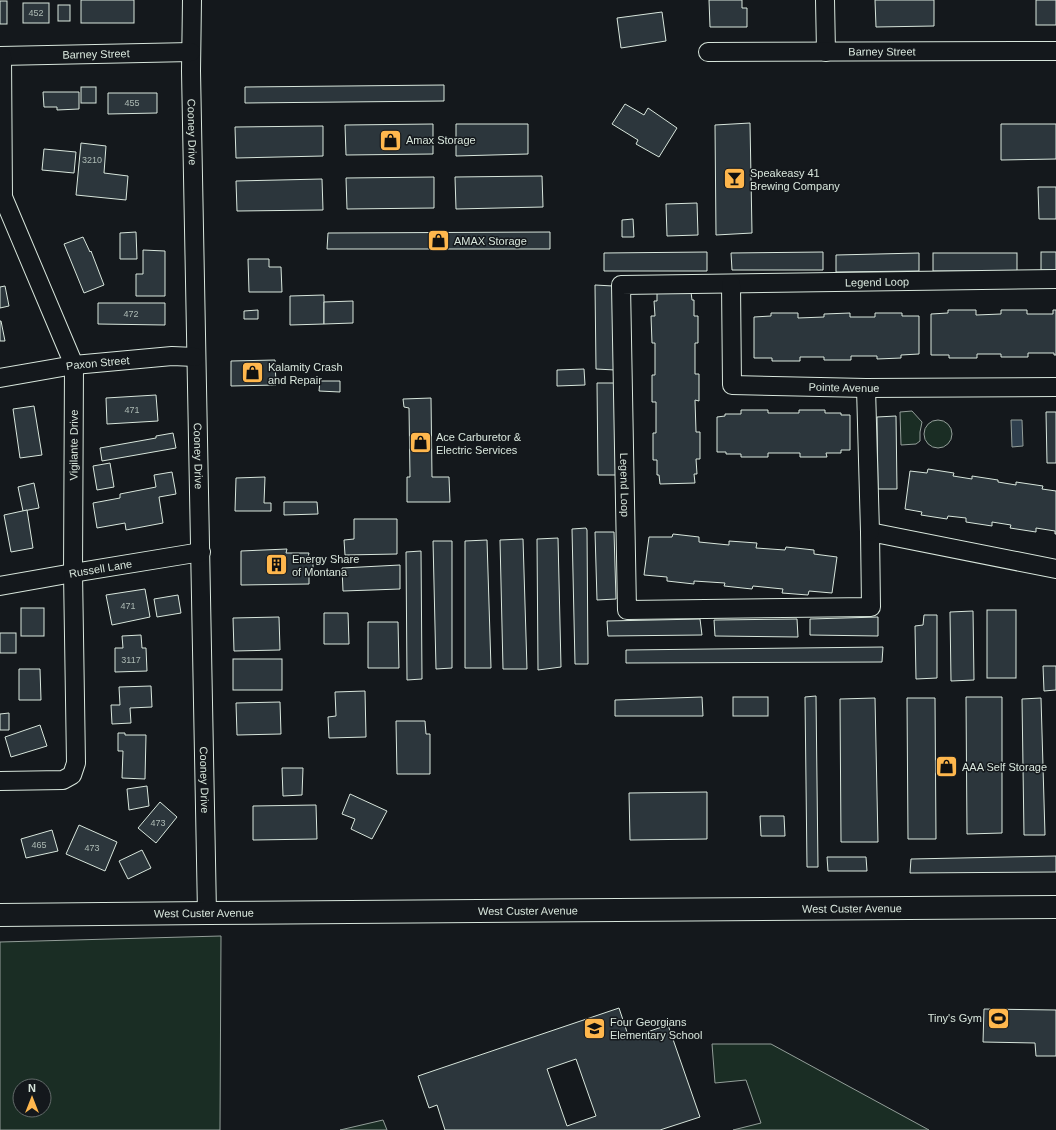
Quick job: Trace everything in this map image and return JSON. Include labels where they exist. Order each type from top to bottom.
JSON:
[{"type":"main road","name":"West Custer Avenue","points":[[0,915],[1056,906]]},
{"type":"street","name":"Cooney Drive","points":[[192,0],[191,87],[195,357],[201,552],[207,913]]},
{"type":"street","points":[[825,0],[826,52]]},
{"type":"street","name":"Barney Street","points":[[1,56],[192,52]]},
{"type":"street","name":"Barney Street","points":[[708,52],[1056,52]]},
{"type":"street","name":"Vigilante Drive","points":[[0,781],[63,780],[72,775],[76,764],[73,572],[74,365],[1,197],[1,56]]},
{"type":"street","name":"Legend Loop","points":[[870,532],[872,607],[627,610],[621,285],[1056,279]]},
{"type":"street","name":"Pointe Avenue","points":[[731,284],[732,385],[866,388],[1056,387]]},
{"type":"street","name":"Paxon Street","points":[[0,378],[74,365],[172,356],[195,357]]},
{"type":"street","points":[[866,388],[870,532],[1056,569]]},
{"type":"street","name":"Russell Lane","points":[[0,586],[73,572],[201,552]]},
{"type":"green space","points":[[912,411],[922,422],[920,441],[916,444],[901,445],[900,412]]},
{"type":"green space","points":[[938,420],[948,424],[952,434],[948,444],[938,448],[928,444],[924,434],[928,424]]},
{"type":"green space","points":[[221,936],[220,1130],[0,1130],[0,942]]},
{"type":"green space","points":[[712,1044],[771,1044],[929,1130],[733,1130],[761,1123],[746,1080],[715,1083]]},
{"type":"green space","points":[[383,1120],[387,1130],[340,1130]]},
{"type":"water","points":[[1011,420],[1022,420],[1023,446],[1012,447]]},
{"type":"building","points":[[81,0],[134,0],[134,23],[81,23]]},
{"type":"building","points":[[709,0],[742,0],[742,8],[747,8],[747,27],[710,27]]},
{"type":"building","points":[[875,0],[934,0],[934,26],[876,27]]},
{"type":"building","points":[[1036,0],[1056,0],[1056,25],[1036,25]]},
{"type":"building","points":[[0,1],[7,1],[7,24],[0,24]]},
{"type":"building","points":[[23,3],[49,3],[49,23],[23,23]]},
{"type":"building","points":[[58,5],[70,5],[70,21],[58,21]]},
{"type":"building","points":[[662,12],[666,41],[621,48],[617,18]]},
{"type":"building","name":"AMAX Storage","points":[[444,85],[444,101],[245,103],[245,87]]},
{"type":"building","points":[[81,87],[96,87],[96,103],[81,103]]},
{"type":"building","points":[[43,92],[79,92],[79,109],[57,110],[57,107],[44,107]]},
{"type":"building","points":[[108,93],[157,93],[157,113],[108,114]]},
{"type":"building","points":[[625,104],[644,115],[648,108],[677,128],[659,157],[636,144],[638,140],[612,124]]},
{"type":"building","name":"Speakeasy 41 Brewing Company","points":[[750,123],[752,233],[716,235],[715,125]]},
{"type":"building","name":"Amax Storage","points":[[433,124],[433,154],[346,155],[345,125]]},
{"type":"building","name":"AMAX Storage","points":[[456,124],[528,124],[528,154],[456,156]]},
{"type":"building","points":[[1001,124],[1056,124],[1056,159],[1001,160]]},
{"type":"building","points":[[323,126],[323,156],[236,158],[235,127]]},
{"type":"building","points":[[81,143],[106,146],[104,173],[128,176],[126,200],[76,195]]},
{"type":"building","points":[[44,149],[76,152],[74,173],[42,170]]},
{"type":"building","name":"AMAX Storage","points":[[542,176],[543,207],[456,209],[455,177]]},
{"type":"building","name":"AMAX Storage","points":[[434,177],[434,208],[347,209],[346,178]]},
{"type":"building","points":[[322,179],[323,210],[237,211],[236,181]]},
{"type":"building","points":[[1038,187],[1056,187],[1056,219],[1039,219]]},
{"type":"building","points":[[697,203],[698,235],[667,236],[666,204]]},
{"type":"building","points":[[633,219],[634,237],[622,237],[622,220]]},
{"type":"building","points":[[136,232],[137,259],[120,259],[120,233]]},
{"type":"building","name":"AMAX Storage","points":[[550,232],[550,249],[327,249],[328,233]]},
{"type":"building","points":[[83,237],[90,252],[91,251],[104,285],[84,293],[64,244]]},
{"type":"building","points":[[143,250],[165,251],[165,296],[136,296],[136,274],[143,274]]},
{"type":"building","points":[[707,252],[707,271],[604,271],[604,253]]},
{"type":"building","points":[[823,252],[823,270],[732,270],[731,253]]},
{"type":"building","points":[[1041,252],[1056,252],[1056,270],[1041,270]]},
{"type":"building","points":[[919,253],[919,271],[836,272],[836,255]]},
{"type":"building","points":[[933,253],[1017,253],[1017,271],[933,271]]},
{"type":"building","points":[[248,259],[269,259],[269,267],[281,267],[282,292],[249,292]]},
{"type":"building","points":[[595,285],[613,286],[615,370],[596,369]]},
{"type":"building","points":[[5,286],[9,306],[0,308],[0,287]]},
{"type":"building","points":[[657,292],[691,292],[692,300],[694,300],[694,316],[698,316],[698,343],[695,343],[695,374],[699,374],[699,401],[695,400],[696,432],[700,432],[700,459],[696,459],[697,474],[694,474],[695,483],[660,484],[659,475],[657,475],[657,460],[653,460],[653,433],[656,433],[656,402],[652,402],[652,375],[655,375],[655,343],[652,343],[651,316],[655,316],[654,301],[657,301]]},
{"type":"building","points":[[324,295],[324,324],[290,325],[290,296]]},
{"type":"building","points":[[353,301],[353,323],[324,324],[324,302]]},
{"type":"building","points":[[98,303],[165,303],[165,325],[98,324]]},
{"type":"building","points":[[258,310],[258,319],[244,319],[244,311]]},
{"type":"building","points":[[948,310],[976,310],[976,315],[1001,314],[1001,310],[1027,310],[1027,314],[1053,314],[1053,310],[1056,310],[1056,355],[1054,355],[1054,353],[1028,353],[1028,357],[1001,357],[1001,354],[977,354],[977,358],[949,358],[949,355],[931,355],[931,314],[948,313]]},
{"type":"building","points":[[771,313],[798,313],[798,318],[824,317],[824,314],[850,313],[850,317],[875,317],[875,313],[902,313],[902,316],[919,316],[919,354],[901,355],[901,358],[877,359],[877,356],[851,356],[851,360],[824,360],[824,357],[800,357],[800,361],[772,361],[772,358],[754,358],[754,317],[771,316]]},
{"type":"building","points":[[1,321],[5,341],[0,341]]},
{"type":"building","name":"Kalamity Crash and Repair","points":[[275,360],[276,385],[231,386],[231,361]]},
{"type":"building","points":[[584,369],[585,385],[557,386],[557,370]]},
{"type":"building","points":[[320,381],[340,381],[340,392],[319,391]]},
{"type":"building","points":[[597,383],[615,383],[617,475],[598,475]]},
{"type":"building","points":[[156,395],[158,421],[107,424],[106,398]]},
{"type":"building","name":"Ace Carburetor & Electric Services","points":[[431,398],[432,477],[449,477],[450,502],[407,502],[407,477],[410,477],[409,408],[404,407],[403,399]]},
{"type":"building","points":[[34,406],[42,455],[20,458],[13,409]]},
{"type":"building","points":[[741,410],[768,410],[768,413],[799,413],[799,410],[825,410],[825,413],[841,413],[841,415],[850,415],[850,450],[841,450],[841,453],[826,453],[827,457],[800,457],[800,453],[768,453],[768,457],[741,457],[741,454],[726,454],[726,452],[717,452],[717,417],[725,416],[725,414],[741,414]]},
{"type":"building","points":[[1046,412],[1056,412],[1056,463],[1047,463]]},
{"type":"building","points":[[896,416],[897,489],[878,489],[877,417]]},
{"type":"building","points":[[173,433],[176,448],[102,461],[100,448],[156,438],[156,436]]},
{"type":"building","points":[[110,463],[114,487],[97,490],[93,466]]},
{"type":"building","points":[[928,469],[954,473],[953,476],[972,479],[972,476],[998,480],[998,482],[1016,485],[1016,482],[1043,486],[1042,489],[1056,491],[1056,534],[1055,531],[1036,528],[1036,532],[1010,528],[1011,525],[992,522],[992,526],[966,522],[966,518],[948,516],[947,519],[921,515],[922,512],[905,509],[910,471],[927,473]]},
{"type":"building","points":[[172,472],[176,494],[159,497],[163,523],[126,530],[125,523],[97,528],[93,503],[120,498],[120,494],[156,487],[154,475]]},
{"type":"building","points":[[265,477],[264,503],[271,503],[271,511],[235,511],[236,478]]},
{"type":"building","points":[[34,483],[39,508],[23,511],[18,487]]},
{"type":"building","points":[[284,502],[317,502],[318,514],[284,515]]},
{"type":"building","points":[[27,510],[33,548],[11,552],[4,515]]},
{"type":"building","points":[[354,519],[397,519],[397,554],[345,555],[344,540],[354,539]]},
{"type":"building","points":[[586,528],[588,664],[575,664],[572,529]]},
{"type":"building","points":[[595,532],[614,532],[616,599],[597,600]]},
{"type":"building","points":[[673,534],[699,537],[699,542],[729,545],[729,541],[757,543],[756,548],[785,550],[786,547],[814,550],[814,554],[837,557],[832,593],[809,591],[808,595],[782,593],[783,589],[753,586],[752,589],[724,586],[725,583],[694,581],[694,584],[667,581],[667,577],[644,575],[649,537],[672,537]]},
{"type":"building","points":[[558,538],[561,667],[538,670],[537,539]]},
{"type":"building","points":[[523,539],[527,669],[503,669],[500,540]]},
{"type":"building","points":[[487,540],[491,668],[465,668],[465,541]]},
{"type":"building","points":[[433,541],[452,541],[452,668],[436,669]]},
{"type":"building","name":"Energy Share of Montana","points":[[287,549],[286,553],[309,553],[308,557],[313,558],[313,572],[309,572],[309,584],[241,585],[241,551]]},
{"type":"building","points":[[421,551],[422,679],[407,680],[406,552]]},
{"type":"building","points":[[400,565],[400,589],[343,591],[342,568]]},
{"type":"building","points":[[145,589],[150,617],[112,625],[106,595]]},
{"type":"building","points":[[178,595],[181,613],[157,617],[154,599]]},
{"type":"building","points":[[21,608],[44,608],[44,636],[21,636]]},
{"type":"building","points":[[987,610],[1016,610],[1016,678],[987,678]]},
{"type":"building","points":[[973,611],[974,680],[951,681],[950,612]]},
{"type":"building","points":[[324,613],[348,613],[349,644],[324,644]]},
{"type":"building","points":[[924,615],[937,615],[937,678],[916,679],[915,626],[923,625]]},
{"type":"building","points":[[279,617],[280,650],[234,651],[233,618]]},
{"type":"building","points":[[878,617],[878,636],[810,635],[810,619]]},
{"type":"building","points":[[700,619],[702,635],[608,636],[607,621]]},
{"type":"building","points":[[797,619],[798,637],[715,636],[714,620]]},
{"type":"building","points":[[368,622],[398,622],[399,668],[368,668]]},
{"type":"building","points":[[0,633],[16,633],[16,653],[0,653]]},
{"type":"building","points":[[141,635],[142,648],[146,648],[147,671],[115,672],[115,648],[123,648],[122,636]]},
{"type":"building","points":[[883,647],[882,662],[626,663],[626,650]]},
{"type":"building","points":[[233,659],[282,659],[282,690],[233,690]]},
{"type":"building","points":[[1043,666],[1056,666],[1056,690],[1044,691]]},
{"type":"building","points":[[19,669],[40,669],[41,700],[19,700]]},
{"type":"building","points":[[151,686],[152,707],[130,708],[131,723],[112,724],[111,705],[120,705],[119,687]]},
{"type":"building","points":[[365,691],[366,737],[329,738],[328,717],[336,716],[335,692]]},
{"type":"building","points":[[816,696],[818,867],[807,867],[805,697]]},
{"type":"building","points":[[702,697],[703,716],[615,716],[615,700]]},
{"type":"building","points":[[733,697],[768,697],[768,716],[733,716]]},
{"type":"building","points":[[966,697],[1002,697],[1002,833],[967,834]]},
{"type":"building","points":[[875,698],[878,842],[841,842],[840,699]]},
{"type":"building","points":[[907,698],[935,698],[936,839],[908,839]]},
{"type":"building","points":[[1041,698],[1045,835],[1024,835],[1022,699]]},
{"type":"building","points":[[280,702],[281,734],[237,735],[236,703]]},
{"type":"building","points":[[9,713],[9,730],[0,730],[0,714]]},
{"type":"building","points":[[396,721],[425,721],[426,734],[430,734],[430,774],[397,774]]},
{"type":"building","points":[[40,725],[47,746],[11,757],[5,737]]},
{"type":"building","points":[[118,733],[125,733],[125,735],[146,735],[145,779],[122,778],[123,751],[118,751]]},
{"type":"building","points":[[282,768],[303,768],[302,795],[283,796]]},
{"type":"building","points":[[147,786],[149,806],[129,810],[127,789]]},
{"type":"building","points":[[707,792],[707,839],[630,840],[629,793]]},
{"type":"building","points":[[350,794],[387,811],[372,839],[351,829],[355,819],[342,814]]},
{"type":"building","points":[[160,802],[177,817],[156,843],[138,828]]},
{"type":"building","points":[[316,805],[317,839],[253,840],[253,806]]},
{"type":"building","points":[[760,816],[784,816],[785,836],[761,836]]},
{"type":"building","points":[[79,825],[117,842],[105,871],[66,854]]},
{"type":"building","points":[[52,830],[58,851],[26,858],[21,839]]},
{"type":"building","points":[[142,850],[151,868],[128,879],[119,861]]},
{"type":"building","points":[[1056,856],[1056,872],[910,873],[911,859]]},
{"type":"building","points":[[827,857],[866,857],[867,871],[828,871]]},
{"type":"building","points":[[619,1008],[629,1038],[668,1025],[700,1117],[660,1130],[445,1130],[437,1105],[429,1108],[418,1076]],"holes":[[[576,1059],[596,1116],[567,1126],[547,1069]]]},
{"type":"building","points":[[984,1009],[1056,1010],[1056,1056],[1036,1056],[1035,1043],[983,1042]]},
{"type":"place","name":"Amax Storage","points":[[390,140]]},
{"type":"place","name":"Speakeasy 41 Brewing Company","points":[[734,179]]},
{"type":"place","name":"AMAX Storage","points":[[439,241]]},
{"type":"place","name":"Kalamity Crash and Repair","points":[[253,373]]},
{"type":"place","name":"Ace Carburetor & Electric Services","points":[[420,443]]},
{"type":"place","name":"Energy Share of Montana","points":[[277,565]]},
{"type":"place","name":"AAA Self Storage","points":[[947,767]]},
{"type":"place","name":"Tiny's Gym","points":[[998,1018]]},
{"type":"place","name":"Four Georgians Elementary School","points":[[594,1028]]}]
